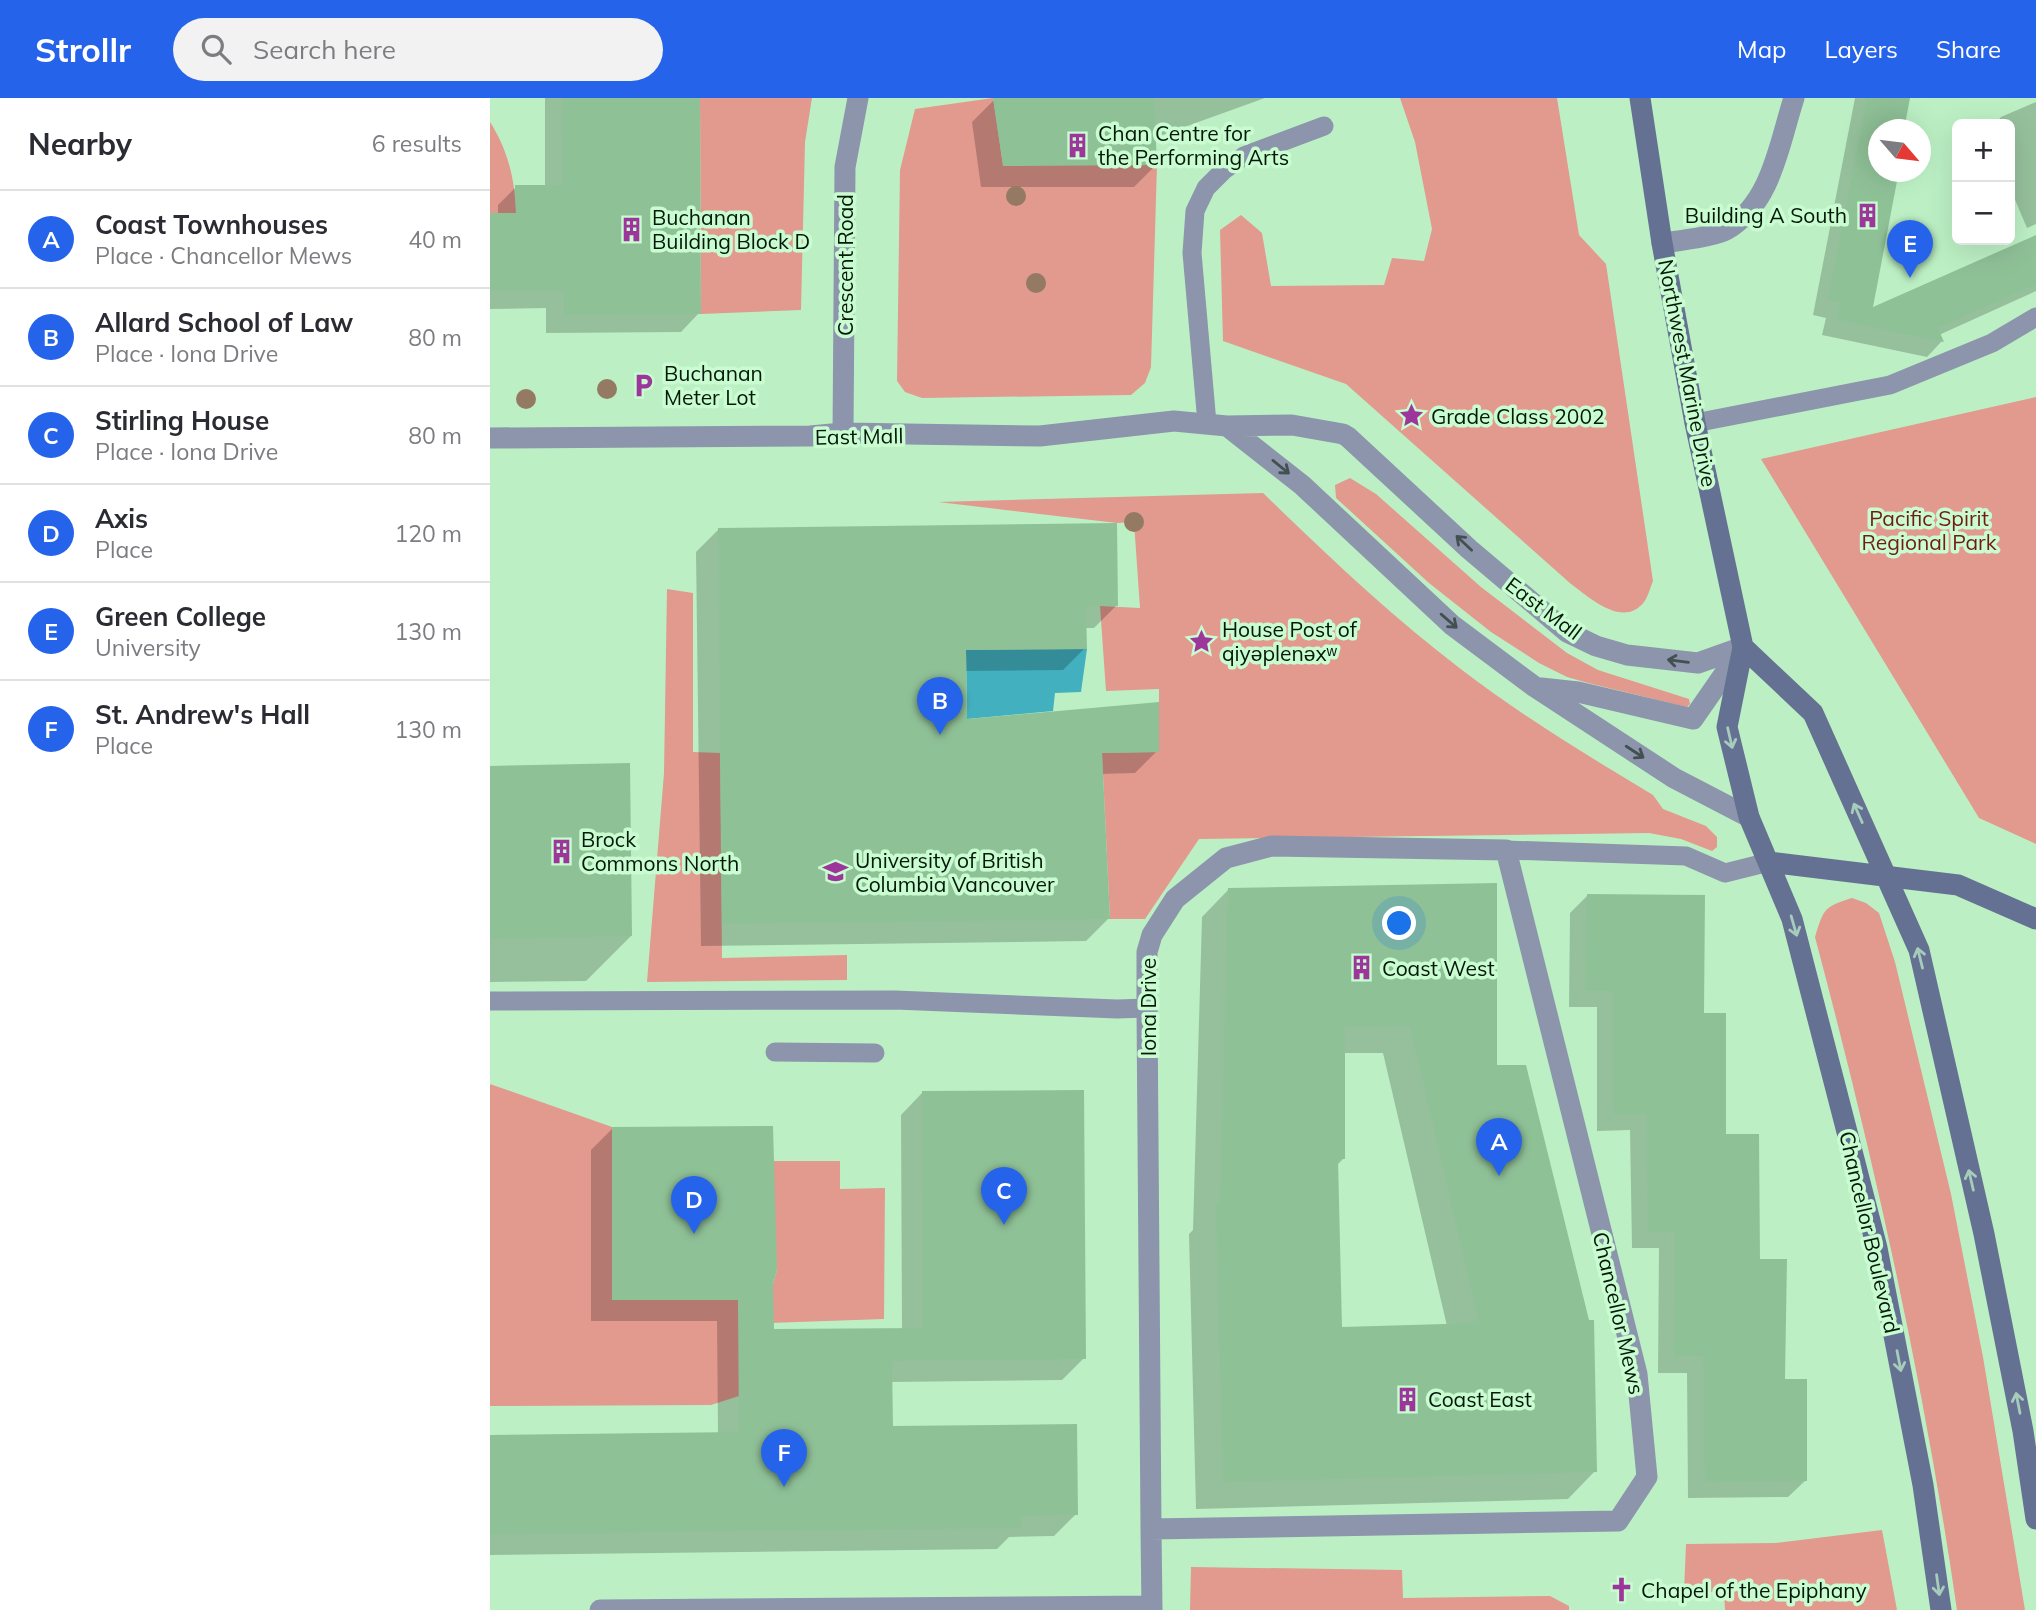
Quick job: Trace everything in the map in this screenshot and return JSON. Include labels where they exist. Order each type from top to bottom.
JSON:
[{"type":"street","name":"Crescent Road","points":[[842,433],[845,167],[858,98]]},
{"type":"street","name":"Northwest Marine Drive","points":[[1640,98],[1662,243],[1695,423],[1744,647],[1727,727],[1749,817],[1769,862]]},
{"type":"street","points":[[1662,243],[1724,232],[1747,213],[1770,177],[1794,98]]},
{"type":"street","name":"East Mall","points":[[490,438],[810,436],[842,433],[1040,436],[1174,421],[1217,425],[1292,425],[1349,437],[1469,549],[1567,632],[1596,646],[1628,655],[1698,663],[1744,647]]},
{"type":"street","points":[[1217,425],[1292,476],[1452,625],[1535,687],[1674,778],[1749,817]]},
{"type":"street","points":[[1535,687],[1577,692],[1693,719],[1744,647],[1813,713],[1919,950],[1984,1234],[2023,1431],[2036,1519]]},
{"type":"street","name":"Iona Drive","points":[[1152,1608],[1147,952],[1153,935],[1175,899],[1226,858],[1272,846],[1506,850]]},
{"type":"street","name":"Chancellor Mews","points":[[1151,1529],[1618,1521],[1647,1477],[1637,1374],[1506,850]]},
{"type":"street","points":[[1769,862],[1958,885],[2036,919]]},
{"type":"street","name":"Chancellor Boulevard","points":[[1769,862],[1792,919],[1877,1248],[1923,1485],[1941,1610]]},
{"type":"street","points":[[600,1610],[1152,1608]]},
{"type":"lane","points":[[1217,425],[1192,253],[1195,211],[1206,188],[1224,170],[1244,156],[1324,126]]},
{"type":"lane","points":[[1695,423],[1890,385],[1992,343],[2036,317]]},
{"type":"lane","name":"Iona Drive","points":[[1506,850],[1686,856],[1725,873],[1769,862]]},
{"type":"lane","points":[[490,1001],[895,1000],[1147,1008]]},
{"type":"lane","points":[[775,1052],[875,1053]]},
{"type":"green space","points":[[700,98],[812,98],[805,142],[801,310],[701,314]]},
{"type":"green space","points":[[993,98],[1003,165],[1157,165],[1151,367],[1145,383],[1131,395],[922,398],[905,392],[897,381],[900,170],[915,109]]},
{"type":"green space","points":[[1400,98],[1557,98],[1579,235],[1606,264],[1653,581],[1645,600],[1636,610],[1616,612],[1606,608],[1571,584],[1346,384],[1223,341],[1220,230],[1241,215],[1262,233],[1271,286],[1384,285],[1392,258],[1424,261],[1432,229],[1415,142]]},
{"type":"green space","points":[[490,122],[502,143],[509,166],[516,213],[490,213]]},
{"type":"green space","name":"Pacific Spirit Regional Park","points":[[2036,397],[2036,844],[1979,818],[1761,459]]},
{"type":"green space","points":[[1350,478],[1376,494],[1481,587],[1567,653],[1598,670],[1689,699],[1690,704],[1687,707],[1567,677],[1539,663],[1491,632],[1429,583],[1336,498],[1335,485]]},
{"type":"green space","points":[[1263,493],[1385,607],[1462,670],[1532,719],[1653,795],[1663,809],[1706,826],[1717,837],[1717,847],[1712,851],[1681,839],[1649,833],[1199,839],[1145,919],[1110,919],[1102,753],[1159,752],[1159,689],[1106,691],[1100,606],[1140,608],[1134,522],[1117,523],[938,502]]},
{"type":"green space","points":[[667,589],[693,593],[693,752],[720,753],[722,958],[847,955],[847,980],[647,982],[664,773]]},
{"type":"green space","points":[[1852,898],[1866,903],[1879,913],[1895,962],[1951,1194],[1983,1357],[2025,1610],[1957,1610],[1929,1440],[1896,1271],[1815,937],[1826,910]]},
{"type":"green space","points":[[490,1084],[612,1127],[612,1300],[773,1300],[773,1284],[777,1270],[750,1161],[840,1161],[840,1189],[885,1188],[884,1319],[739,1324],[739,1396],[711,1405],[490,1406]]},
{"type":"green space","points":[[1882,1530],[1897,1610],[1725,1610],[1724,1592],[1684,1592],[1686,1544],[1775,1543]]},
{"type":"green space","points":[[1191,1567],[1402,1570],[1403,1598],[1550,1596],[1569,1606],[1569,1610],[1190,1610]]},
{"type":"water","points":[[1087,649],[1081,692],[1055,693],[1053,711],[967,719],[966,650]]},
{"type":"building","name":"Buchanan Building Block D","points":[[562,98],[700,98],[701,314],[564,315],[564,291],[490,291],[490,213],[516,213],[515,185],[563,185]]},
{"type":"building","name":"Chan Centre for the Performing Arts","points":[[993,98],[1154,98],[1157,165],[1003,166]]},
{"type":"building","points":[[1867,98],[1910,98],[1906,119],[1868,119],[1868,182],[1897,182],[1873,307],[2036,235],[2036,284],[1938,328],[1944,342],[1837,320],[1840,302],[1828,300]]},
{"type":"building","points":[[1117,523],[1118,606],[1086,606],[1087,649],[966,650],[967,719],[1159,702],[1159,752],[1102,753],[1110,919],[722,924],[718,528]]},
{"type":"building","name":"Brock Commons North","points":[[630,763],[632,936],[490,939],[490,766]]},
{"type":"building","points":[[1497,883],[1497,1065],[1526,1065],[1589,1320],[1594,1320],[1597,1472],[1223,1482],[1216,1204],[1220,1204],[1228,888]],"holes":[[[1410,1026],[1479,1323],[1342,1327],[1338,1159],[1345,1159],[1345,1027]]]},
{"type":"building","points":[[1587,894],[1705,895],[1704,1013],[1726,1013],[1726,1134],[1759,1134],[1760,1259],[1787,1259],[1785,1379],[1807,1379],[1807,1481],[1705,1482],[1703,1356],[1674,1356],[1675,1232],[1648,1232],[1646,1114],[1613,1114],[1613,991],[1585,991]]},
{"type":"building","points":[[1084,1090],[1086,1359],[892,1361],[893,1426],[1077,1424],[1078,1515],[1021,1516],[1021,1528],[490,1534],[490,1435],[739,1432],[738,1300],[612,1300],[612,1127],[773,1126],[777,1270],[773,1284],[774,1329],[923,1328],[922,1091]]},
{"type":"place","name":"Chan Centre for the Performing Arts","points":[[1078,145]]},
{"type":"place","name":"Building A South","points":[[1867,215]]},
{"type":"place","name":"Buchanan Building Block D","points":[[632,229]]},
{"type":"place","name":"Green College","points":[[1910,278]]},
{"type":"place","name":"Buchanan Meter Lot","points":[[644,385]]},
{"type":"place","name":"Grade Class 2002","points":[[1411,416]]},
{"type":"place","name":"House Post of qiyǝplenǝxʷ","points":[[1202,641]]},
{"type":"place","name":"Allard School of Law","points":[[940,735]]},
{"type":"place","name":"Brock Commons North","points":[[561,851]]},
{"type":"place","name":"University of British Columbia Vancouver","points":[[835,872]]},
{"type":"place","name":"Coast West","points":[[1362,968]]},
{"type":"place","name":"Coast Townhouses","points":[[1499,1176]]},
{"type":"place","name":"Stirling House","points":[[1004,1225]]},
{"type":"place","name":"Axis","points":[[694,1234]]},
{"type":"place","name":"Coast East","points":[[1408,1399]]},
{"type":"place","name":"St. Andrew's Hall","points":[[784,1487]]},
{"type":"place","name":"Chapel of the Epiphany","points":[[1621,1590]]}]
